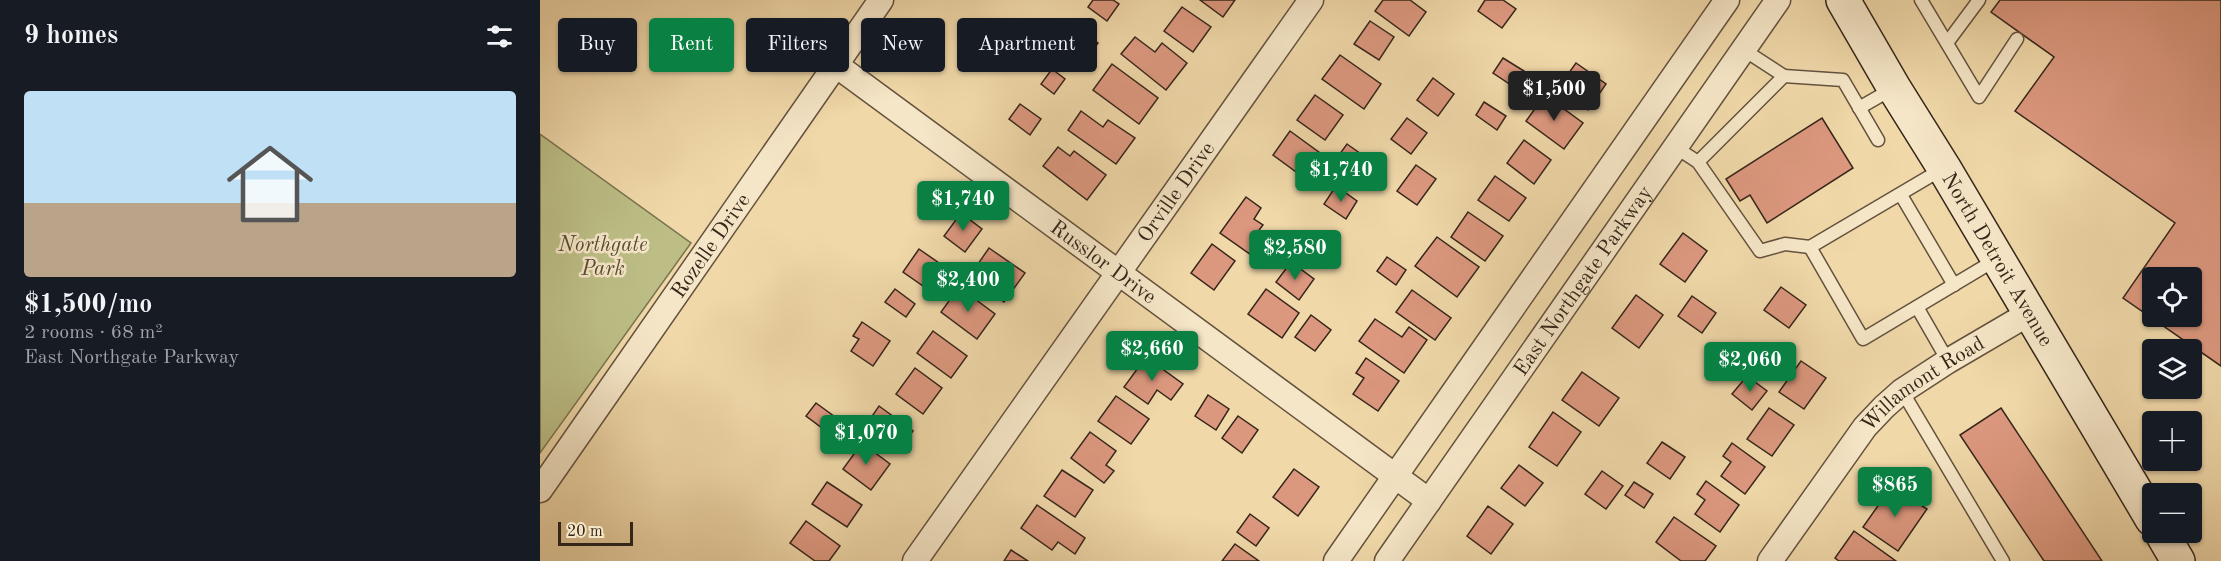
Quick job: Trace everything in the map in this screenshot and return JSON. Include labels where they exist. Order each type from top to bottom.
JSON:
[{"type":"main road","name":"North Detroit Avenue","points":[[1843,0],[2142,502]]},
{"type":"main road","points":[[2167,543],[2178,561]]},
{"type":"street","name":"Rozelle Drive","points":[[849,46],[881,0]]},
{"type":"street","name":"Orville Drive","points":[[915,561],[1311,0]]},
{"type":"street","name":"East Northgate Parkway","points":[[1336,561],[1727,0]]},
{"type":"street","name":"East Northgate Parkway","points":[[1387,561],[1778,0]]},
{"type":"street","name":"Rozelle Drive","points":[[540,490],[831,72]]},
{"type":"street","name":"Russlor Drive","points":[[846,72],[1429,501]]},
{"type":"street","name":"Willamont Road","points":[[1770,561],[1865,427],[1902,391],[2030,313]]},
{"type":"lane","points":[[1922,0],[1979,97],[2017,39]]},
{"type":"lane","points":[[1947,43],[1979,0]]},
{"type":"lane","points":[[1744,50],[1784,76],[1843,80],[1878,140]]},
{"type":"lane","points":[[1698,162],[1784,76]]},
{"type":"lane","points":[[1859,108],[1894,88]]},
{"type":"lane","points":[[1676,147],[1698,162],[1760,251],[1785,244],[1810,247],[1944,168]]},
{"type":"lane","points":[[1901,195],[1954,285]]},
{"type":"lane","points":[[1810,247],[1863,339],[1998,258]]},
{"type":"lane","points":[[1917,307],[1948,362]]},
{"type":"lane","points":[[1902,391],[2003,561]]},
{"type":"green space","name":"Northgate Park","points":[[540,134],[691,243],[540,453]]},
{"type":"building","points":[[1093,0],[1113,0],[1119,4],[1107,21],[1088,7]]},
{"type":"building","points":[[1200,0],[1235,0],[1223,17]]},
{"type":"building","points":[[1383,0],[1410,0],[1426,12],[1409,36],[1375,11]]},
{"type":"building","points":[[1485,0],[1503,0],[1516,9],[1502,28],[1478,11]]},
{"type":"building","points":[[2000,0],[2221,0],[2221,366],[2202,353],[2202,339],[2182,339],[2165,327],[2202,327],[2202,267],[2144,267],[2175,223],[2015,111],[2054,57],[1991,12]]},
{"type":"building","points":[[1182,7],[1211,27],[1193,52],[1164,31]]},
{"type":"building","points":[[1370,21],[1394,37],[1379,60],[1354,44]]},
{"type":"building","points":[[1135,37],[1155,52],[1162,43],[1187,63],[1166,90],[1121,54]]},
{"type":"building","points":[[1340,55],[1381,84],[1364,109],[1322,79]]},
{"type":"building","points":[[1503,58],[1524,71],[1514,87],[1493,73]]},
{"type":"building","points":[[1576,63],[1606,84],[1588,110],[1558,88]]},
{"type":"building","points":[[1112,64],[1158,98],[1139,124],[1093,90]]},
{"type":"building","points":[[1050,72],[1056,72],[1065,79],[1054,94],[1041,84]]},
{"type":"building","points":[[1433,78],[1454,94],[1438,116],[1417,100]]},
{"type":"building","points":[[1315,95],[1343,115],[1325,140],[1297,120]]},
{"type":"building","points":[[1545,95],[1583,123],[1564,149],[1526,121]]},
{"type":"building","points":[[1484,102],[1506,116],[1497,130],[1476,115]]},
{"type":"building","points":[[1020,104],[1041,119],[1030,135],[1009,119]]},
{"type":"building","points":[[1081,111],[1103,127],[1108,120],[1135,138],[1116,164],[1068,130]]},
{"type":"building","points":[[1407,118],[1427,133],[1411,154],[1391,139]]},
{"type":"building","points":[[1822,118],[1853,168],[1767,223],[1750,195],[1740,201],[1726,179]]},
{"type":"building","points":[[1290,131],[1320,153],[1303,177],[1273,155]]},
{"type":"building","points":[[1524,140],[1551,160],[1534,184],[1507,163]]},
{"type":"building","points":[[1347,144],[1375,164],[1367,176],[1339,155]]},
{"type":"building","points":[[1058,147],[1070,156],[1074,151],[1106,175],[1087,200],[1043,166]]},
{"type":"building","points":[[1416,165],[1436,179],[1417,205],[1397,191]]},
{"type":"building","points":[[1495,176],[1526,198],[1509,221],[1478,200]]},
{"type":"building","points":[[1336,186],[1357,201],[1346,219],[1324,204]]},
{"type":"building","points":[[1246,197],[1261,208],[1254,219],[1263,225],[1253,238],[1263,245],[1254,257],[1220,233]]},
{"type":"building","points":[[1468,212],[1503,236],[1485,261],[1451,237]]},
{"type":"building","points":[[961,213],[982,229],[965,252],[944,236]]},
{"type":"building","points":[[1683,233],[1707,251],[1685,282],[1660,264]]},
{"type":"building","points":[[1437,237],[1479,267],[1457,297],[1415,266]]},
{"type":"building","points":[[1212,244],[1235,261],[1214,290],[1191,273]]},
{"type":"building","points":[[989,248],[1025,273],[1004,302],[969,277]]},
{"type":"building","points":[[919,249],[939,263],[923,286],[903,272]]},
{"type":"building","points":[[1387,257],[1406,270],[1396,285],[1377,271]]},
{"type":"building","points":[[1291,262],[1314,279],[1299,300],[1276,282]]},
{"type":"building","points":[[2142,271],[2142,311],[2123,298]]},
{"type":"building","points":[[959,287],[995,314],[977,339],[941,312]]},
{"type":"building","points":[[1781,287],[1806,305],[1789,328],[1764,310]]},
{"type":"building","points":[[895,289],[915,304],[906,317],[885,302]]},
{"type":"building","points":[[1266,289],[1299,313],[1282,338],[1248,314]]},
{"type":"building","points":[[1412,290],[1451,318],[1435,340],[1396,312]]},
{"type":"building","points":[[1636,295],[1663,315],[1639,348],[1612,328]]},
{"type":"building","points":[[1692,296],[1716,313],[1702,333],[1678,316]]},
{"type":"building","points":[[1311,315],[1331,330],[1315,351],[1295,337]]},
{"type":"building","points":[[1375,319],[1402,337],[1409,327],[1427,340],[1404,373],[1359,341]]},
{"type":"building","points":[[862,322],[890,341],[873,366],[851,351],[859,339],[853,336]]},
{"type":"building","points":[[933,331],[967,356],[951,378],[917,353]]},
{"type":"building","points":[[1146,357],[1183,384],[1171,400],[1157,390],[1148,404],[1124,387]]},
{"type":"building","points":[[1366,358],[1399,381],[1378,411],[1353,394],[1364,378],[1356,373]]},
{"type":"building","points":[[1801,361],[1826,378],[1804,409],[1779,392]]},
{"type":"building","points":[[915,368],[942,388],[923,414],[896,394]]},
{"type":"building","points":[[1582,372],[1619,398],[1599,426],[1562,400]]},
{"type":"building","points":[[1747,376],[1767,391],[1752,410],[1732,394]]},
{"type":"building","points":[[1208,395],[1229,409],[1216,430],[1195,416]]},
{"type":"building","points":[[1116,396],[1149,419],[1131,444],[1098,421]]},
{"type":"building","points":[[816,403],[835,417],[826,431],[806,416]]},
{"type":"building","points":[[879,406],[913,431],[898,452],[864,428]]},
{"type":"building","points":[[1769,408],[1794,425],[1772,456],[1747,439]]},
{"type":"building","points":[[2001,408],[2102,561],[2044,561],[1960,435]]},
{"type":"building","points":[[1553,412],[1581,432],[1557,466],[1529,447]]},
{"type":"building","points":[[1238,416],[1258,430],[1242,453],[1222,438]]},
{"type":"building","points":[[1090,432],[1116,451],[1106,465],[1114,471],[1104,483],[1071,458]]},
{"type":"building","points":[[1662,442],[1685,457],[1670,479],[1647,463]]},
{"type":"building","points":[[862,443],[890,464],[871,490],[843,469]]},
{"type":"building","points":[[1732,443],[1765,467],[1745,494],[1721,476],[1731,462],[1723,456]]},
{"type":"building","points":[[1519,465],[1543,483],[1525,506],[1501,488]]},
{"type":"building","points":[[1294,469],[1319,487],[1298,516],[1273,497]]},
{"type":"building","points":[[1062,470],[1093,490],[1075,517],[1044,496]]},
{"type":"building","points":[[1602,471],[1623,486],[1606,509],[1585,494]]},
{"type":"building","points":[[1706,481],[1739,505],[1720,532],[1695,514],[1705,500],[1697,494]]},
{"type":"building","points":[[827,482],[862,505],[847,527],[812,504]]},
{"type":"building","points":[[1634,482],[1653,494],[1644,508],[1625,495]]},
{"type":"building","points":[[1892,486],[1927,509],[1898,551],[1863,527]]},
{"type":"building","points":[[1037,505],[1085,538],[1075,554],[1058,542],[1052,550],[1021,528]]},
{"type":"building","points":[[1488,506],[1513,524],[1491,554],[1467,536]]},
{"type":"building","points":[[1250,514],[1269,528],[1256,546],[1237,532]]},
{"type":"building","points":[[1674,517],[1716,546],[1705,561],[1681,561],[1656,542]]},
{"type":"building","points":[[806,521],[840,546],[829,561],[815,561],[790,543]]},
{"type":"building","points":[[1854,531],[1896,561],[1839,561],[1835,558]]},
{"type":"building","points":[[1235,544],[1259,561],[1222,561]]},
{"type":"building","points":[[1011,550],[1028,561],[1004,561]]}]
